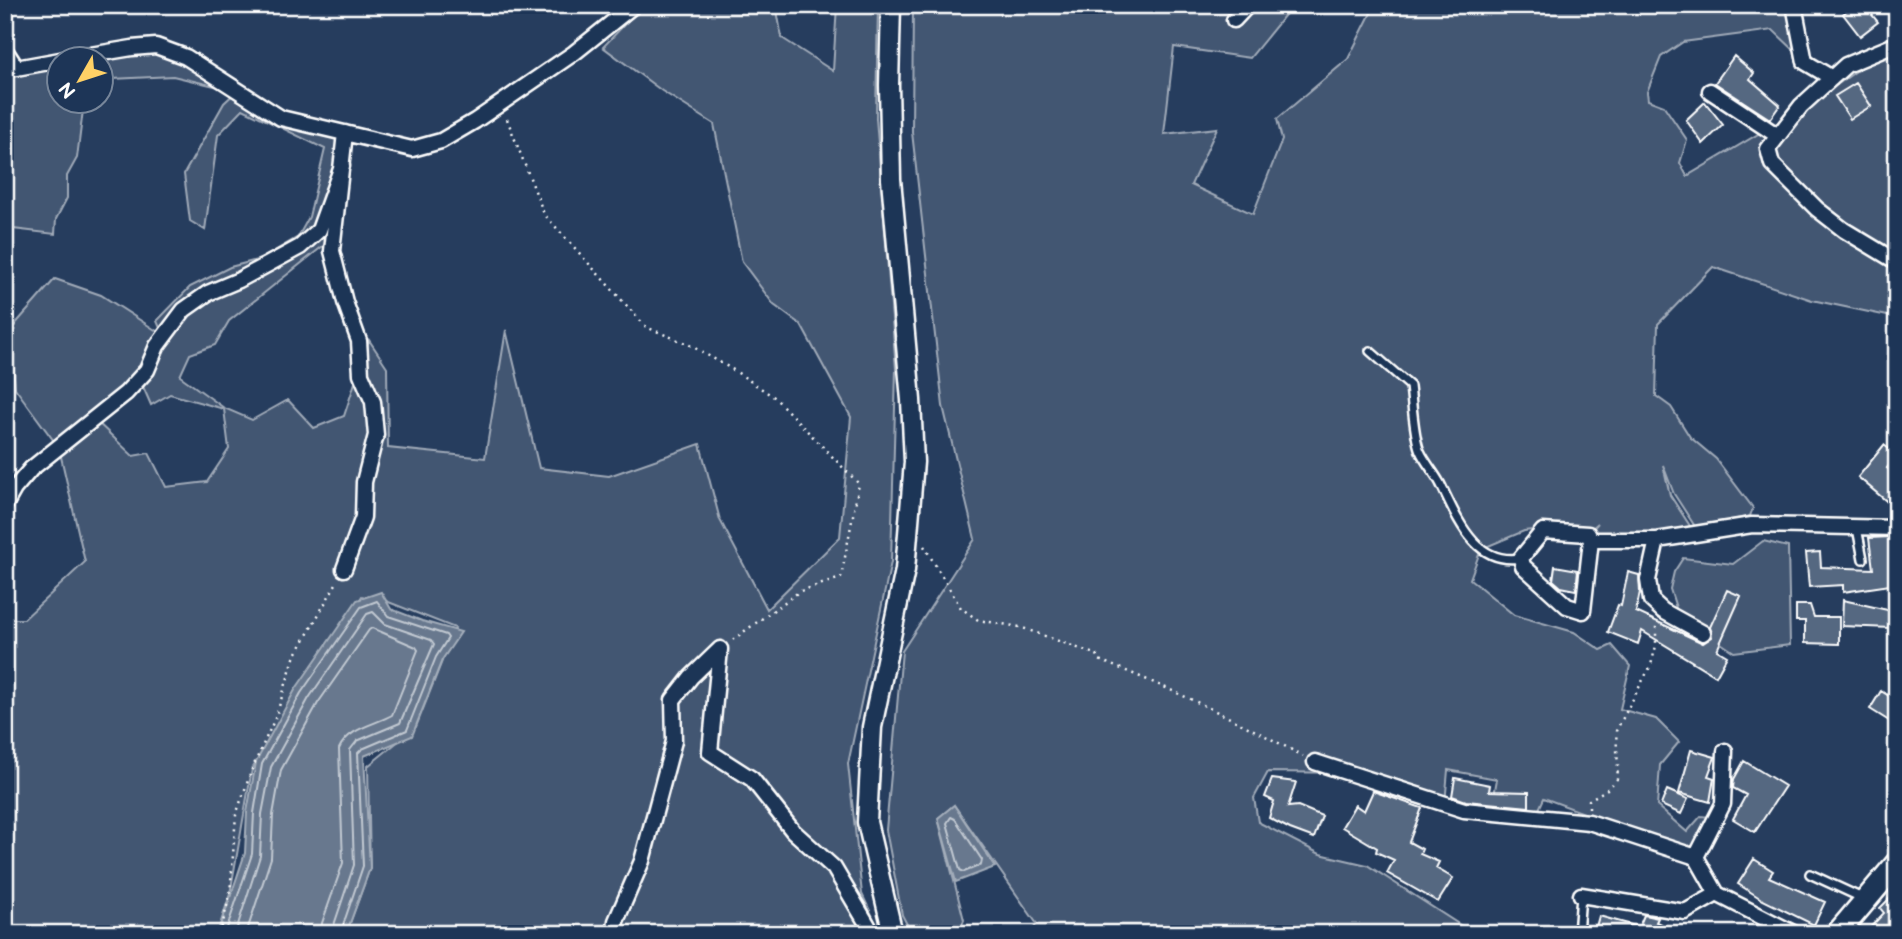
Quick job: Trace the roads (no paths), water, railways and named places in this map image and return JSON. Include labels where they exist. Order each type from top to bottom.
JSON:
[{"type":"main road","points":[[1837,934],[1897,863]]},
{"type":"street","points":[[116,51],[156,46],[186,57],[281,118],[412,149],[441,141],[501,103],[574,53],[634,5]]},
{"type":"street","points":[[891,5],[891,179],[914,463],[910,522],[897,617],[872,727],[867,780],[867,822],[893,934]]},
{"type":"street","points":[[1234,20],[1248,5]]},
{"type":"street","points":[[1794,5],[1805,62],[1832,78]]},
{"type":"street","points":[[1897,44],[1846,65],[1801,106],[1768,149],[1772,164],[1817,209],[1844,230],[1897,262]]},
{"type":"street","points":[[5,51],[11,68],[46,62]]},
{"type":"street","points":[[1710,91],[1778,136]]},
{"type":"street","points":[[344,569],[363,517],[364,482],[376,435],[373,402],[361,374],[359,341],[345,302],[332,251],[345,133]]},
{"type":"street","points":[[5,505],[31,469],[126,393],[147,370],[157,346],[184,310],[208,293],[239,280],[300,247],[319,230],[342,166]]},
{"type":"street","points":[[1591,540],[1657,540],[1752,525],[1897,528]]},
{"type":"street","points":[[1543,531],[1588,534],[1591,540],[1583,611],[1567,606],[1522,566],[1521,558],[1543,531]]},
{"type":"street","points":[[1657,540],[1648,580],[1651,600],[1663,611],[1703,633]]},
{"type":"street","points":[[614,934],[616,921],[642,861],[674,741],[673,700],[691,677],[720,649],[710,752],[751,779],[793,831],[834,868],[873,934]]},
{"type":"street","points":[[1696,857],[1723,804],[1725,751]]},
{"type":"street","points":[[1315,762],[1464,810],[1589,822],[1696,857],[1717,894],[1795,934]]},
{"type":"street","points":[[1581,895],[1685,912],[1717,894]]},
{"type":"lane","points":[[1370,351],[1410,386],[1419,450],[1463,529],[1481,549],[1493,555],[1506,561],[1521,558]]},
{"type":"lane","points":[[1857,527],[1863,559]]},
{"type":"lane","points":[[1810,874],[1866,899]]},
{"type":"lane","points":[[1577,934],[1581,895]]},
{"type":"water","points":[[381,592],[391,609],[461,632],[442,660],[412,736],[364,756],[370,868],[346,934],[218,934],[245,853],[247,812],[256,762],[295,690],[357,600]]},
{"type":"water","points":[[954,805],[995,867],[956,882],[938,818]]}]
